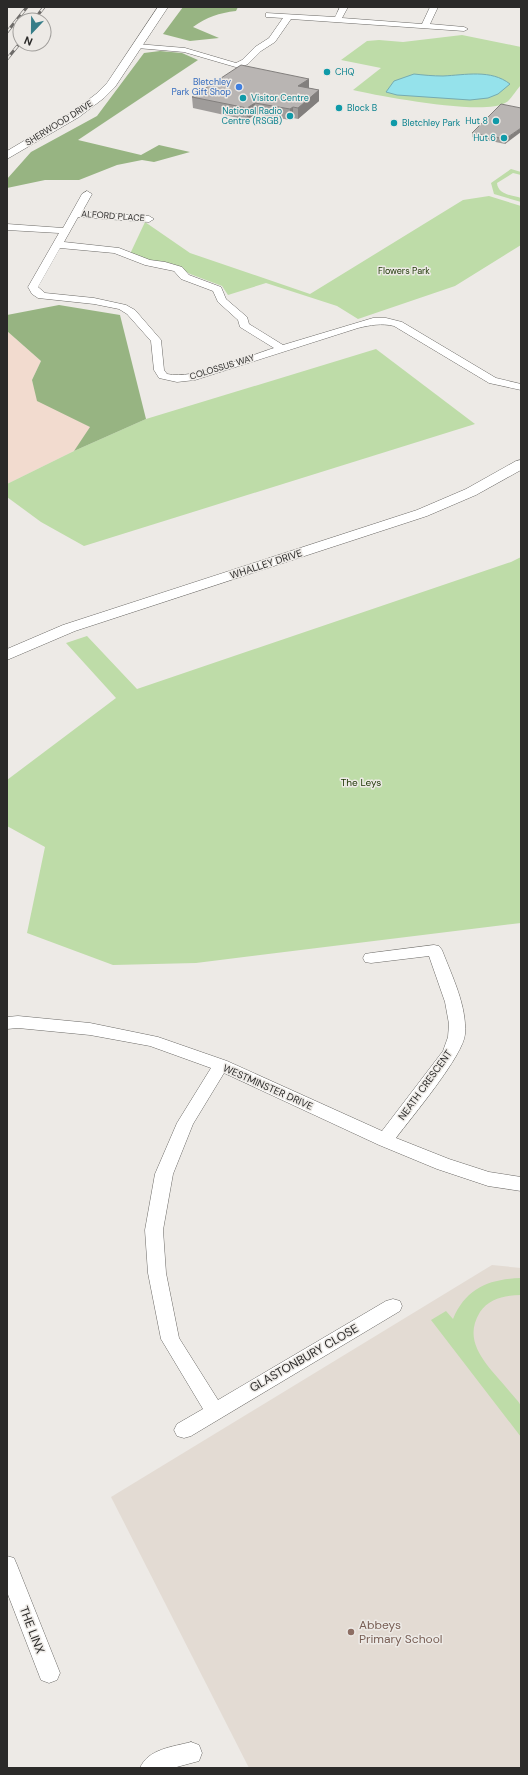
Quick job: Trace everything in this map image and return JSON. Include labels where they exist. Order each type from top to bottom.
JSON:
[{"type":"street","name":"SHERWOOD DRIVE","points":[[7,156],[77,114],[104,94],[162,7]]},
{"type":"street","points":[[337,20],[344,7]]},
{"type":"street","points":[[425,26],[434,7]]},
{"type":"street","points":[[269,15],[464,29]]},
{"type":"street","points":[[137,46],[185,50],[238,66],[258,49],[272,40],[289,16]]},
{"type":"street","name":"COLOSSUS WAY","points":[[87,194],[33,288],[42,296],[114,304],[131,312],[156,340],[159,370],[163,376],[177,380],[195,377],[354,326],[373,321],[386,321],[398,324],[421,336],[493,381],[521,387]]},
{"type":"street","name":"ALFORD PLACE","points":[[76,214],[150,219]]},
{"type":"street","points":[[7,226],[66,231]]},
{"type":"street","points":[[58,245],[116,250],[148,263],[165,265],[178,269],[185,277],[217,289],[222,300],[244,319],[244,325],[282,349]]},
{"type":"street","name":"WHALLEY DRIVE","points":[[7,655],[69,628],[422,513],[471,492],[521,464]]},
{"type":"street","name":"NEATH CRESCENT","points":[[371,958],[434,950],[449,988],[455,1014],[457,1036],[450,1053],[385,1140]]},
{"type":"street","name":"WESTMINSTER DRIVE","points":[[7,1023],[18,1022],[98,1030],[152,1041],[221,1065],[385,1140],[450,1167],[488,1179],[521,1184]]},
{"type":"street","points":[[215,1410],[204,1395],[170,1339],[157,1273],[154,1230],[164,1174],[185,1123],[221,1065]]},
{"type":"street","name":"GLASTONBURY CLOSE","points":[[184,1430],[215,1410],[393,1306]]},
{"type":"street","name":"THE LINX","points":[[7,1566],[49,1673]]},
{"type":"street","points":[[151,1768],[162,1760],[191,1753]]},
{"type":"shaded area","points":[[7,331],[41,361],[32,380],[38,401],[91,427],[74,451],[7,484]]},
{"type":"shaded area","name":"Abbeys Primary School","points":[[492,1265],[521,1268],[521,1768],[249,1768],[111,1497]]},
{"type":"green space","points":[[183,7],[238,7],[236,11],[213,16],[193,27],[219,38],[190,41],[163,34]]},
{"type":"green space","points":[[462,35],[521,47],[521,85],[507,102],[494,106],[455,106],[431,104],[353,90],[381,68],[341,60],[367,41],[379,40],[403,42]]},
{"type":"green space","points":[[160,51],[182,53],[198,60],[78,140],[141,155],[159,145],[190,152],[154,162],[142,160],[117,165],[79,180],[45,180],[7,188],[7,179],[31,152],[97,116],[144,53]]},
{"type":"green space","points":[[511,169],[521,172],[521,175],[513,173],[497,183],[498,187],[506,194],[521,198],[521,202],[494,194],[491,183]]},
{"type":"green space","name":"Flowers Park","points":[[489,196],[521,206],[521,245],[455,286],[358,319],[337,306],[266,283],[228,295],[222,286],[190,274],[173,264],[149,260],[130,254],[145,222],[190,253],[310,294],[463,200]]},
{"type":"green space","points":[[59,305],[120,315],[146,419],[74,451],[90,427],[37,401],[32,380],[41,361],[7,331],[7,315]]},
{"type":"green space","points":[[376,349],[475,424],[84,546],[41,522],[7,497],[7,484],[74,451],[146,419]]},
{"type":"green space","name":"The Leys","points":[[521,557],[521,923],[196,963],[113,965],[27,933],[45,847],[7,826],[7,780],[116,698],[66,643],[87,636],[137,689],[511,562]]},
{"type":"green space","points":[[521,1278],[521,1295],[498,1298],[488,1303],[480,1312],[475,1324],[474,1335],[480,1355],[520,1405],[522,1411],[521,1437],[431,1320],[446,1311],[453,1319],[458,1308],[480,1287],[499,1280]]},
{"type":"water","points":[[414,74],[443,76],[478,74],[495,76],[510,84],[498,94],[488,98],[470,100],[397,95],[386,92],[394,81]]},
{"type":"building","points":[[241,65],[309,79],[298,86],[319,90],[298,108],[293,107],[290,109],[255,103],[247,108],[192,97]]},
{"type":"building","points":[[501,104],[521,108],[521,128],[505,139],[472,133]]},
{"type":"railway","points":[[7,32],[27,7]]},
{"type":"railway","points":[[40,12],[44,7]]},
{"type":"railway","points":[[7,59],[13,52]]},
{"type":"place","name":"CHQ","points":[[327,72]]},
{"type":"place","name":"Bletchley Park Gift Shop","points":[[239,87]]},
{"type":"place","name":"Visitor Centre","points":[[243,98]]},
{"type":"place","name":"Block B","points":[[339,108]]},
{"type":"place","name":"National Radio Centre (RSGB)","points":[[290,116]]},
{"type":"place","name":"Hut 8","points":[[496,121]]},
{"type":"place","name":"Bletchley Park","points":[[394,123]]},
{"type":"place","name":"Hut 6","points":[[504,138]]},
{"type":"place","name":"Abbeys Primary School","points":[[351,1632]]}]
